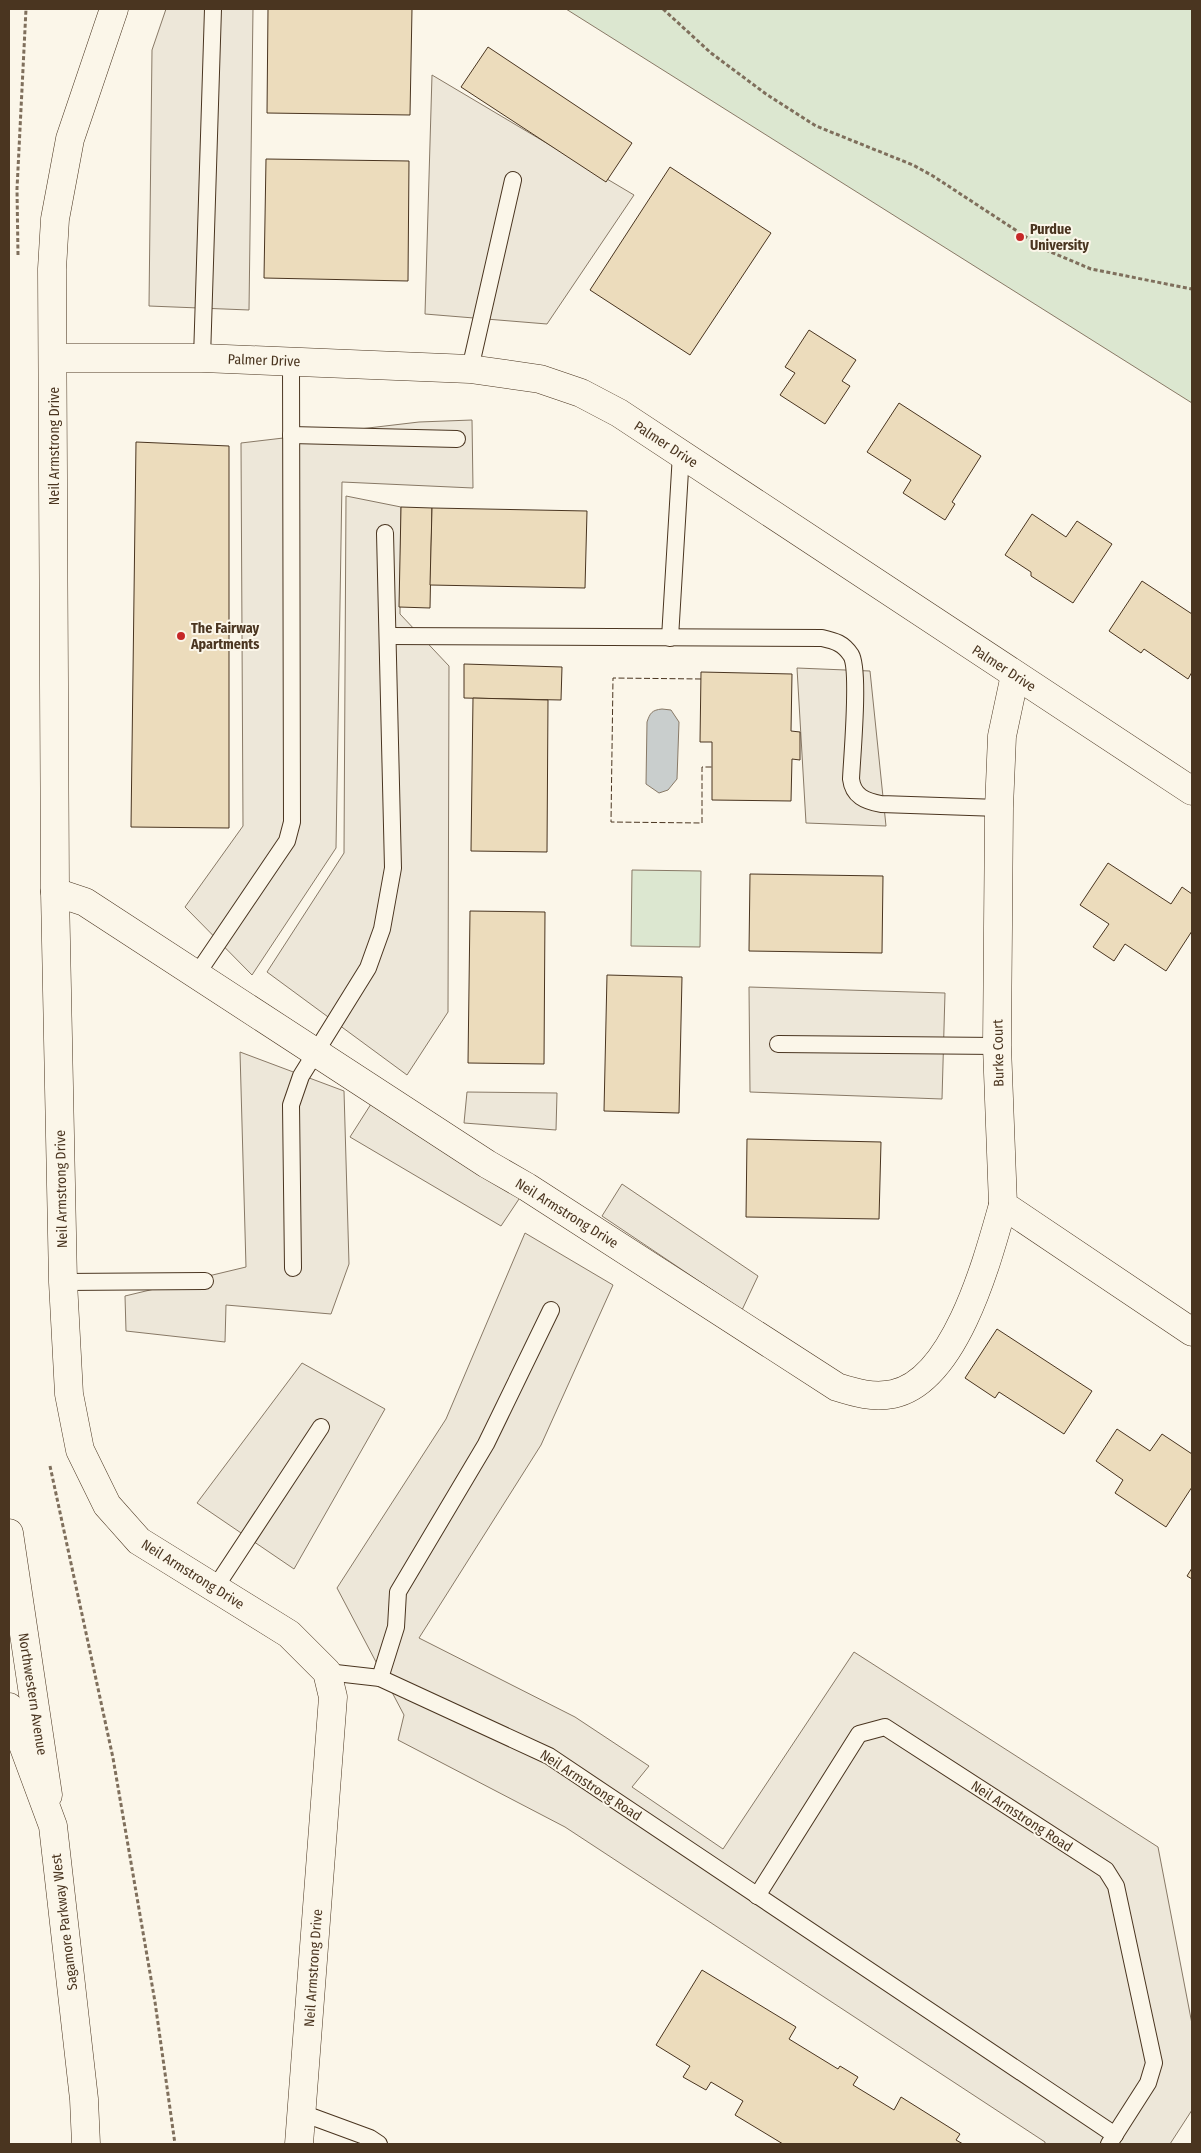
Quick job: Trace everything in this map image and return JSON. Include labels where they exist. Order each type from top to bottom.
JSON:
[{"type":"main road","name":"Neil Armstrong Drive","points":[[114,9],[70,139],[54,220],[52,269],[54,358],[55,892],[63,1282],[68,1394],[80,1450],[107,1505],[139,1541],[289,1634],[327,1672],[333,1697],[300,2144]]},
{"type":"main road","name":"Palmer Drive","points":[[54,358],[202,358],[470,369],[540,380],[581,393],[619,413],[1192,791]]},
{"type":"main road","name":"Burke Court","points":[[1003,1205],[996,1046],[999,808],[1002,736],[1015,675]]},
{"type":"main road","name":"Neil Armstrong Drive","points":[[55,892],[85,902],[488,1164],[528,1187],[837,1386],[866,1396],[894,1394],[916,1383],[943,1357],[974,1296],[984,1270],[1003,1205]]},
{"type":"main road","points":[[1003,1205],[1192,1332]]},
{"type":"main road","name":"Northwestern Avenue","points":[[9,1533],[53,1826]]},
{"type":"main road","name":"Sagamore Parkway West","points":[[9,1707],[53,1826],[84,2099],[86,2144]]},
{"type":"lane","points":[[202,358],[212,9]]},
{"type":"lane","points":[[470,369],[513,180]]},
{"type":"lane","points":[[197,974],[287,841],[292,822],[292,361]]},
{"type":"lane","points":[[291,435],[457,439]]},
{"type":"lane","points":[[670,638],[681,454]]},
{"type":"lane","points":[[292,1268],[291,1106],[301,1076],[368,968],[382,929],[393,868],[386,533]]},
{"type":"lane","points":[[388,636],[822,638],[840,643],[852,656],[855,675],[850,779],[852,787],[858,795],[868,802],[881,804],[999,808]]},
{"type":"lane","points":[[778,1044],[996,1046]]},
{"type":"lane","points":[[63,1282],[205,1281]]},
{"type":"lane","points":[[380,1678],[396,1627],[398,1592],[486,1444],[551,1310]]},
{"type":"lane","points":[[215,1588],[321,1427]]},
{"type":"lane","name":"Neil Armstrong Road","points":[[327,1672],[380,1678],[549,1756],[757,1896],[1112,2140],[1148,2084],[1154,2063],[1116,1886],[1106,1870],[885,1727],[859,1734],[757,1896]]},
{"type":"lane","points":[[302,2113],[370,2138],[379,2144]]},
{"type":"path","points":[[663,9],[711,53],[766,94],[816,126],[913,165],[933,176],[1046,250],[1091,269],[1192,289]]},
{"type":"green space","name":"Purdue University","points":[[566,9],[1192,9],[1192,403]]},
{"type":"green space","points":[[632,870],[701,871],[700,947],[631,946]]},
{"type":"shaded area","points":[[166,9],[253,9],[249,310],[149,306],[152,50]]},
{"type":"shaded area","points":[[432,75],[634,195],[547,324],[425,314]]},
{"type":"shaded area","points":[[472,420],[473,488],[342,482],[336,848],[252,975],[185,907],[243,826],[241,443],[419,422]]},
{"type":"shaded area","points":[[346,496],[401,507],[400,614],[449,666],[448,1012],[407,1075],[267,972],[344,853]]},
{"type":"shaded area","points":[[797,668],[870,671],[886,826],[806,823]]},
{"type":"shaded area","points":[[662,709],[671,710],[679,722],[677,779],[668,790],[659,793],[646,784],[647,722],[652,712]]},
{"type":"shaded area","points":[[749,987],[945,993],[942,1099],[750,1092]]},
{"type":"shaded area","points":[[240,1052],[344,1091],[349,1264],[331,1314],[226,1305],[225,1342],[126,1331],[125,1296],[246,1267]]},
{"type":"shaded area","points":[[467,1092],[557,1093],[556,1130],[464,1123]]},
{"type":"shaded area","points":[[371,1104],[527,1187],[501,1226],[350,1137]]},
{"type":"shaded area","points":[[622,1184],[758,1276],[742,1310],[602,1216]]},
{"type":"shaded area","points":[[525,1233],[613,1285],[541,1445],[419,1638],[575,1717],[649,1766],[632,1787],[723,1849],[854,1652],[1158,1847],[1192,2024],[1192,2110],[1170,2144],[1045,2144],[1045,2142],[565,1827],[398,1740],[404,1715],[337,1588],[446,1419]]},
{"type":"shaded area","points":[[302,1363],[385,1409],[294,1569],[197,1503]]},
{"type":"building","points":[[268,9],[412,9],[410,115],[267,113]]},
{"type":"building","points":[[488,47],[632,143],[606,182],[461,87]]},
{"type":"building","points":[[266,159],[409,161],[408,281],[264,278]]},
{"type":"building","points":[[670,167],[771,233],[690,355],[590,290]]},
{"type":"building","points":[[809,330],[856,360],[842,381],[850,386],[825,424],[780,395],[795,373],[785,367]]},
{"type":"building","points":[[899,403],[981,456],[952,502],[955,504],[945,520],[903,493],[911,480],[867,452]]},
{"type":"building","name":"The Fairway Apartments","points":[[136,442],[229,446],[229,828],[131,827]]},
{"type":"building","points":[[401,507],[432,508],[430,608],[399,607]]},
{"type":"building","points":[[432,508],[587,511],[585,588],[430,585]]},
{"type":"building","points":[[1032,514],[1066,537],[1077,521],[1112,544],[1073,603],[1031,576],[1031,572],[1005,555]]},
{"type":"building","points":[[1142,581],[1192,614],[1192,672],[1188,679],[1144,649],[1141,653],[1109,631]]},
{"type":"building","points":[[464,664],[562,667],[561,700],[464,698]]},
{"type":"building","points":[[701,672],[792,674],[791,731],[800,732],[800,760],[792,759],[791,801],[712,800],[712,742],[700,742]]},
{"type":"building","points":[[473,698],[548,700],[547,852],[471,851]]},
{"type":"building","points":[[1108,863],[1171,904],[1182,887],[1192,894],[1192,931],[1166,971],[1125,944],[1114,961],[1093,947],[1109,924],[1080,905]]},
{"type":"building","points":[[750,874],[883,876],[882,953],[749,951]]},
{"type":"building","points":[[470,911],[545,912],[544,1064],[468,1063]]},
{"type":"building","points":[[607,975],[682,977],[679,1113],[604,1111]]},
{"type":"building","points":[[747,1139],[881,1142],[879,1219],[746,1217]]},
{"type":"building","points":[[997,1329],[1092,1391],[1064,1434],[999,1392],[995,1398],[965,1378]]},
{"type":"building","points":[[1117,1429],[1150,1451],[1162,1434],[1192,1454],[1192,1487],[1166,1527],[1115,1493],[1123,1480],[1096,1461]]},
{"type":"building","points":[[1192,1568],[1192,1579],[1187,1576]]},
{"type":"building","points":[[702,1970],[796,2027],[789,2039],[838,2069],[840,2066],[858,2077],[853,2085],[894,2110],[901,2097],[960,2134],[956,2140],[963,2144],[783,2144],[735,2115],[743,2101],[711,2082],[706,2090],[683,2077],[690,2066],[656,2045]]},
{"type":"fence","points":[[701,679],[613,678],[611,822],[702,823],[702,767],[712,767]]},
{"type":"place","name":"Purdue University","points":[[1020,237]]},
{"type":"place","name":"The Fairway Apartments","points":[[181,636]]}]
